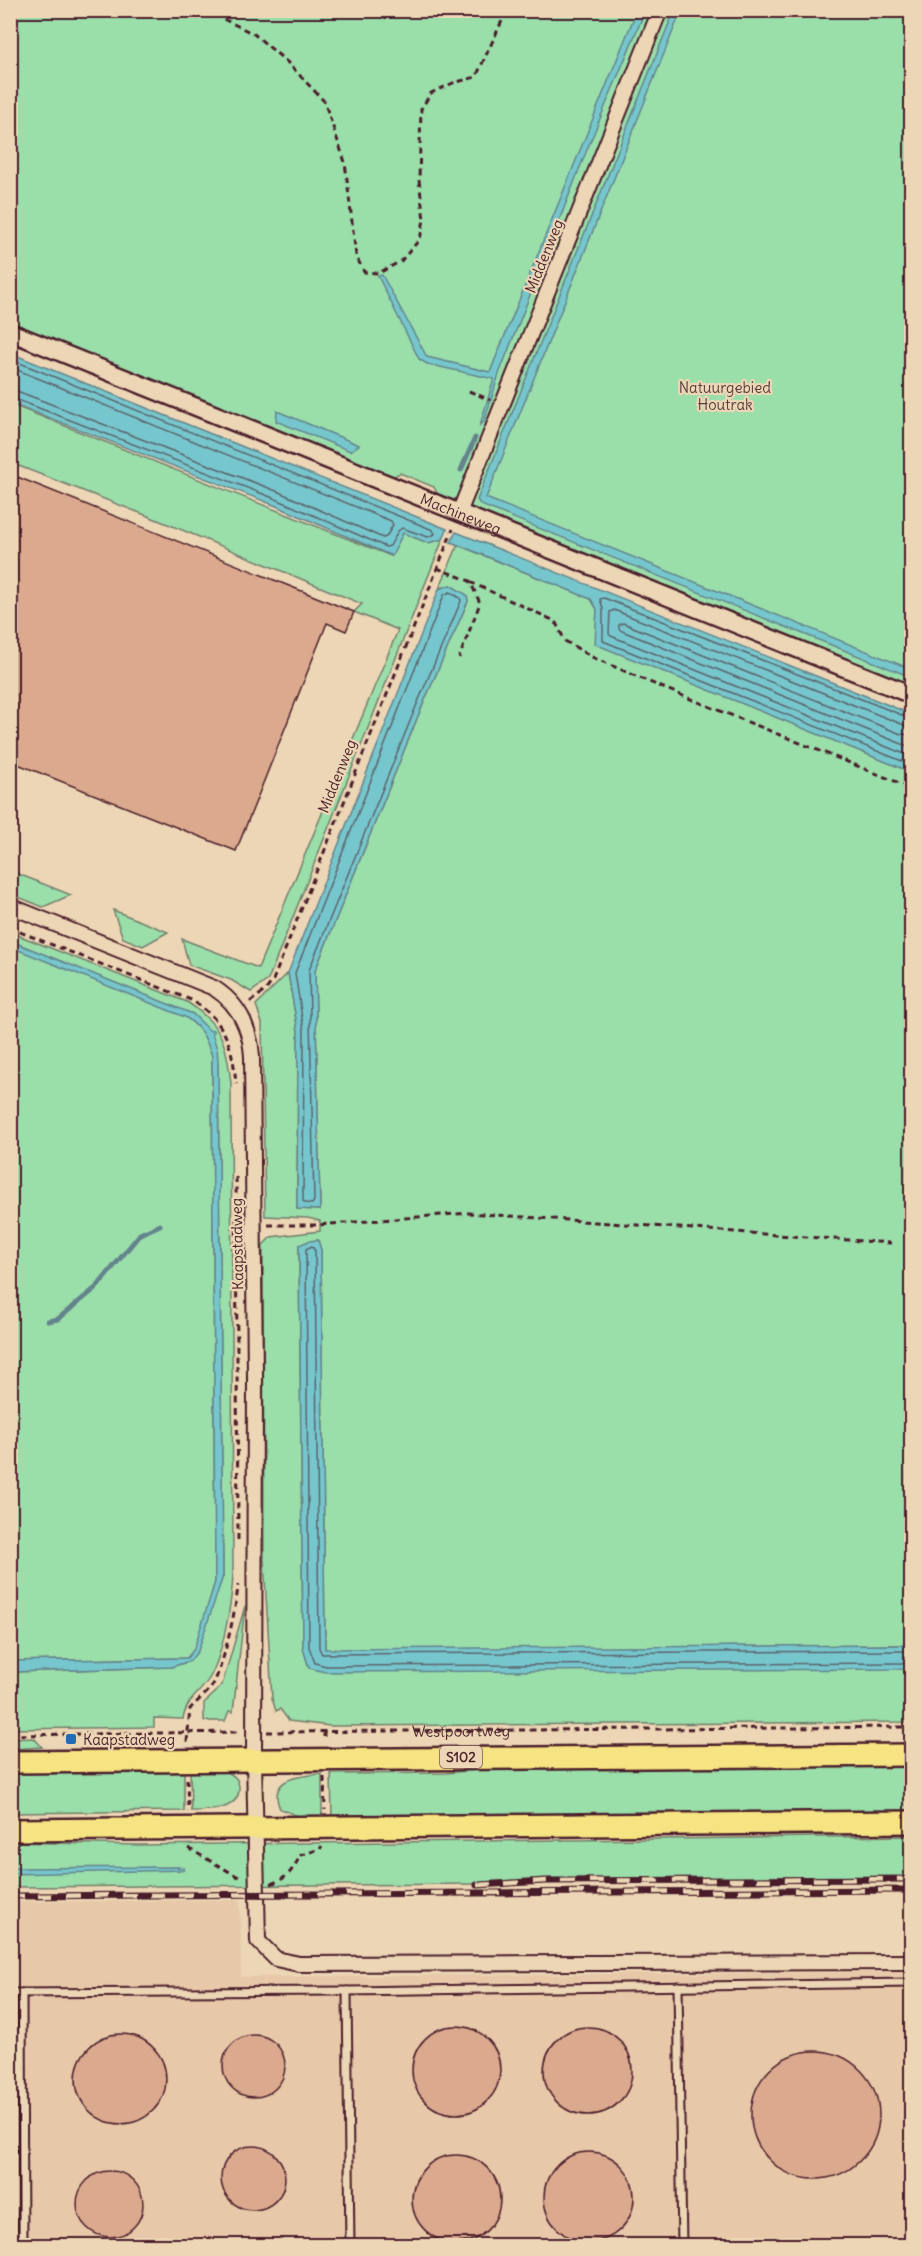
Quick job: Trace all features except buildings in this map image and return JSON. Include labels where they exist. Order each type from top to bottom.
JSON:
[{"type":"main road","name":"Westpoortweg","points":[[10,1762],[912,1755]]},
{"type":"main road","points":[[10,1830],[912,1822]]},
{"type":"street","name":"Middenweg","points":[[457,517],[660,10]]},
{"type":"street","name":"Machineweg","points":[[10,332],[457,517],[912,695]]},
{"type":"street","name":"Kaapstadweg","points":[[10,906],[214,988],[227,997],[239,1011],[248,1031],[251,1049],[253,1225],[254,1759],[258,1941],[276,1959],[299,1964],[912,1962]]},
{"type":"lane","points":[[10,1993],[912,1983]]},
{"type":"lane","points":[[678,1986],[682,2246]]},
{"type":"lane","points":[[347,1991],[350,2246]]},
{"type":"lane","points":[[22,1993],[23,2246]]},
{"type":"path","points":[[205,10],[254,34],[288,63],[324,101],[345,162],[356,256],[364,272],[379,273],[400,261],[420,239],[424,220],[419,180],[421,109],[431,93],[453,83],[476,77],[507,10]]},
{"type":"path","points":[[469,391],[485,398]]},
{"type":"path","name":"Middenweg","points":[[239,1011],[266,990],[273,980],[457,517]]},
{"type":"path","points":[[437,568],[555,621],[565,641],[592,657],[912,788]]},
{"type":"path","points":[[459,658],[480,603],[470,582]]},
{"type":"path","points":[[10,928],[191,1000],[207,1009],[220,1024],[228,1041],[234,1062],[236,1089]]},
{"type":"path","name":"Kaapstadweg","points":[[236,1173],[238,1544]]},
{"type":"path","points":[[253,1225],[318,1225],[468,1213],[891,1243]]},
{"type":"path","points":[[187,1733],[190,1709],[210,1689],[217,1677],[237,1600],[238,1580]]},
{"type":"path","name":"Westpoortweg","points":[[10,1735],[912,1727]]},
{"type":"shaded area","points":[[240,1900],[241,1977],[911,1972],[911,2245],[11,2245],[10,1902]]},
{"type":"green space","points":[[10,11],[655,11],[461,492],[455,499],[451,501],[439,497],[434,487],[400,473],[392,477],[11,325]]},
{"type":"green space","name":"Natuurgebied Houtrak","points":[[666,11],[911,11],[911,687],[472,511],[469,503]]},
{"type":"green space","points":[[10,404],[391,556],[403,533],[428,543],[443,539],[268,980],[251,992],[231,980],[189,965],[182,939],[258,968],[398,630],[354,612],[362,604],[153,518],[11,463]]},
{"type":"green space","points":[[458,545],[591,599],[597,609],[596,644],[911,772],[911,1645],[325,1650],[321,1250],[318,1240],[299,1246],[303,1648],[309,1668],[911,1667],[911,1722],[330,1726],[289,1721],[280,1709],[276,1711],[272,1698],[264,1560],[263,1245],[271,1237],[320,1231],[320,1221],[308,1218],[265,1216],[262,1023],[256,1005],[288,973],[298,1031],[297,1209],[320,1210],[315,971],[420,711],[468,601],[450,585],[439,589]]},
{"type":"green space","points":[[10,871],[71,895],[43,907],[11,894]]},
{"type":"green space","points":[[113,910],[168,932],[143,946],[123,938]]},
{"type":"green space","points":[[10,932],[187,1002],[199,1010],[215,1027],[225,1046],[231,1084],[233,1574],[229,1613],[215,1667],[188,1705],[183,1719],[154,1718],[154,1727],[11,1729],[11,1672],[171,1667],[190,1661],[194,1650],[187,1658],[11,1661]],"holes":[[[212,1056],[218,1063],[223,1576],[197,1645],[215,1582]]]},
{"type":"green space","points":[[245,1606],[233,1712],[229,1711],[225,1721],[204,1721],[204,1703],[223,1682]]},
{"type":"green space","points":[[34,1738],[42,1747],[11,1749],[11,1739]]},
{"type":"green space","points":[[911,1763],[911,1814],[332,1818],[331,1774],[446,1773],[523,1765]]},
{"type":"green space","points":[[184,1767],[184,1811],[11,1813],[10,1768]]},
{"type":"green space","points":[[190,1767],[228,1772],[237,1779],[239,1786],[235,1800],[229,1805],[214,1810],[191,1811]]},
{"type":"green space","points":[[322,1774],[322,1818],[301,1817],[280,1809],[277,1798],[282,1784],[304,1776]]},
{"type":"green space","points":[[911,1836],[911,1881],[11,1887],[11,1842],[138,1845]]},
{"type":"water","points":[[637,10],[645,11],[586,152],[499,374],[484,422],[480,425],[494,379],[427,364],[419,359],[378,276],[382,275],[427,357],[490,372]]},
{"type":"water","points":[[674,11],[681,11],[486,498],[911,669],[911,677],[481,505],[477,500]]},
{"type":"water","points":[[10,353],[447,529],[443,539],[428,543],[403,533],[392,556],[274,505],[11,403]]},
{"type":"water","points":[[277,411],[359,445],[350,451],[276,421]]},
{"type":"water","points":[[456,532],[911,714],[911,772],[595,644],[597,609],[591,599],[451,542]]},
{"type":"water","points":[[450,585],[467,595],[468,601],[420,711],[315,971],[320,1210],[297,1209],[298,1031],[288,973],[439,589]]},
{"type":"water","points":[[11,941],[193,1014],[210,1031],[214,1032],[212,1033],[218,1060],[223,1576],[198,1651],[190,1661],[171,1667],[11,1672],[10,1661],[187,1658],[194,1649],[215,1582],[212,1056],[202,1034],[185,1017],[11,947]]},
{"type":"water","points":[[318,1240],[321,1250],[325,1649],[911,1645],[911,1669],[325,1672],[309,1668],[303,1648],[299,1245]]},
{"type":"water","points":[[178,1867],[184,1870],[10,1874],[11,1868]]},
{"type":"waterway","points":[[461,470],[475,438]]},
{"type":"waterway","points":[[48,1321],[58,1319],[97,1287],[140,1234],[160,1225]]},
{"type":"railway","points":[[477,1885],[546,1881],[912,1879]]},
{"type":"railway","points":[[10,1896],[912,1890]]},
{"type":"place","name":"Kaapstadweg","points":[[71,1739]]}]
